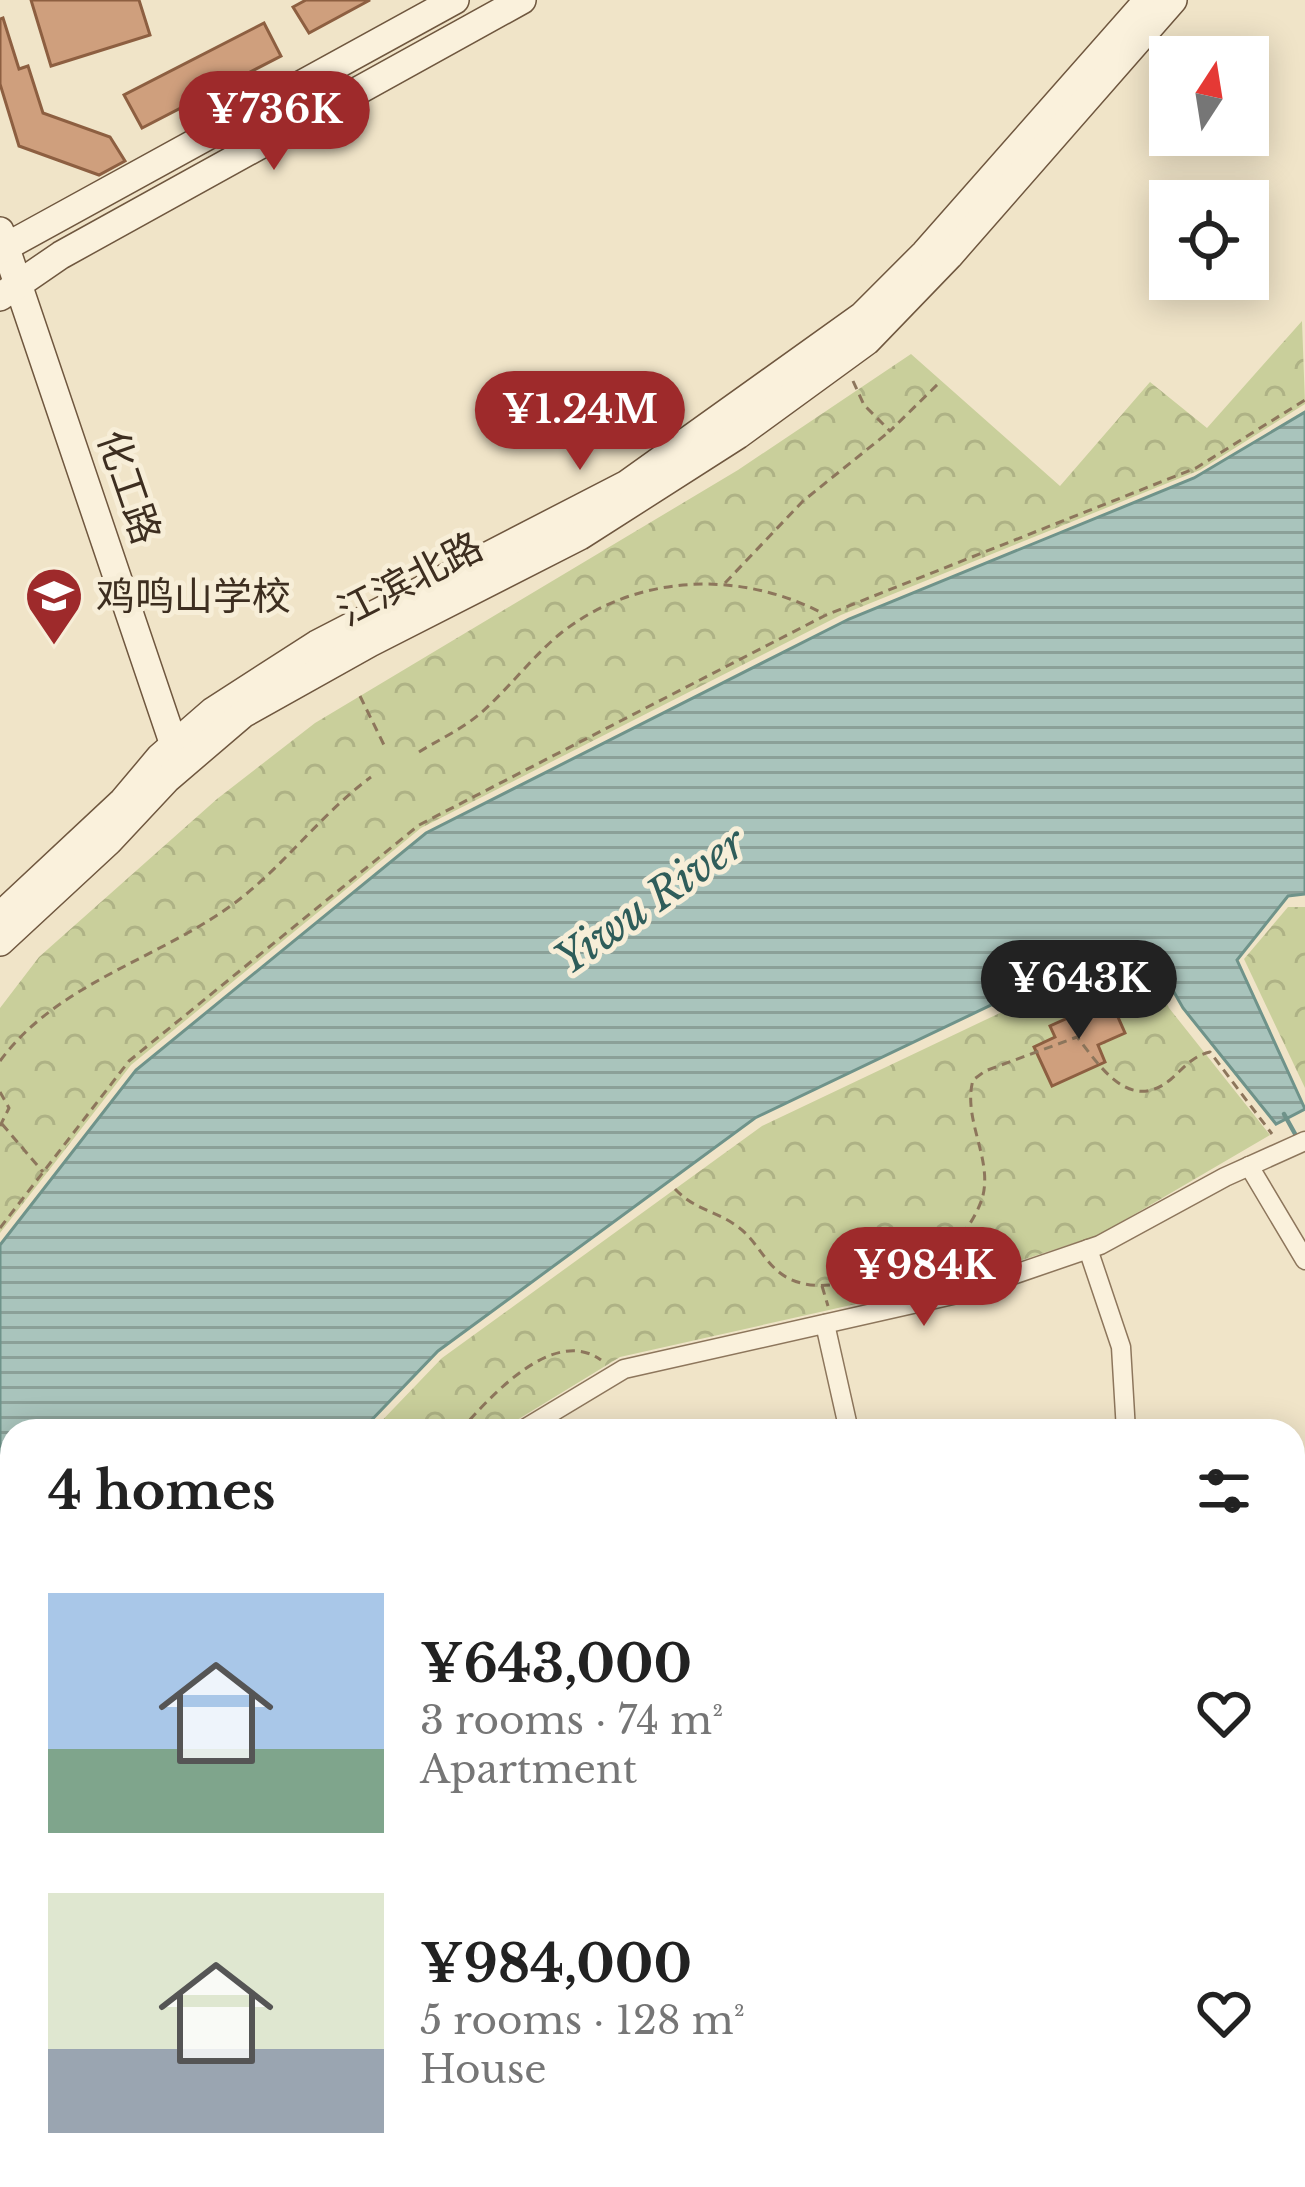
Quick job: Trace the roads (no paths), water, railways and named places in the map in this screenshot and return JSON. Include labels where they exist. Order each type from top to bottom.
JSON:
[{"type":"main road","points":[[2,243],[455,0]]},
{"type":"main road","points":[[5,292],[522,0]]},
{"type":"main road","name":"江滨北路","points":[[0,942],[109,841],[213,712],[317,644],[627,484],[862,316],[925,253],[1148,0]]},
{"type":"main road","name":"江滨北路","points":[[0,916],[123,801],[243,714],[580,536],[738,435],[866,341],[950,256],[1173,0]]},
{"type":"main road","name":"化工路","points":[[2,243],[5,292],[171,762]]},
{"type":"street","points":[[541,1419],[624,1369],[957,1294],[1088,1249],[1293,1146]]},
{"type":"street","points":[[1250,1166],[1305,1260]]},
{"type":"street","points":[[1088,1249],[1121,1348],[1125,1419]]},
{"type":"street","points":[[825,1324],[846,1419]]},
{"type":"water","name":"Yiwu River","points":[[1305,412],[1305,894],[1288,896],[1237,960],[1305,1109],[1276,1124],[1183,1008],[1154,957],[1139,946],[1104,951],[755,1118],[438,1351],[373,1419],[0,1419],[0,1245],[136,1070],[426,833],[849,619],[1194,478]]},
{"type":"waterway","points":[[1284,1114],[1299,1141]]},
{"type":"place","name":"鸡鸣山学校","points":[[54,647]]}]
